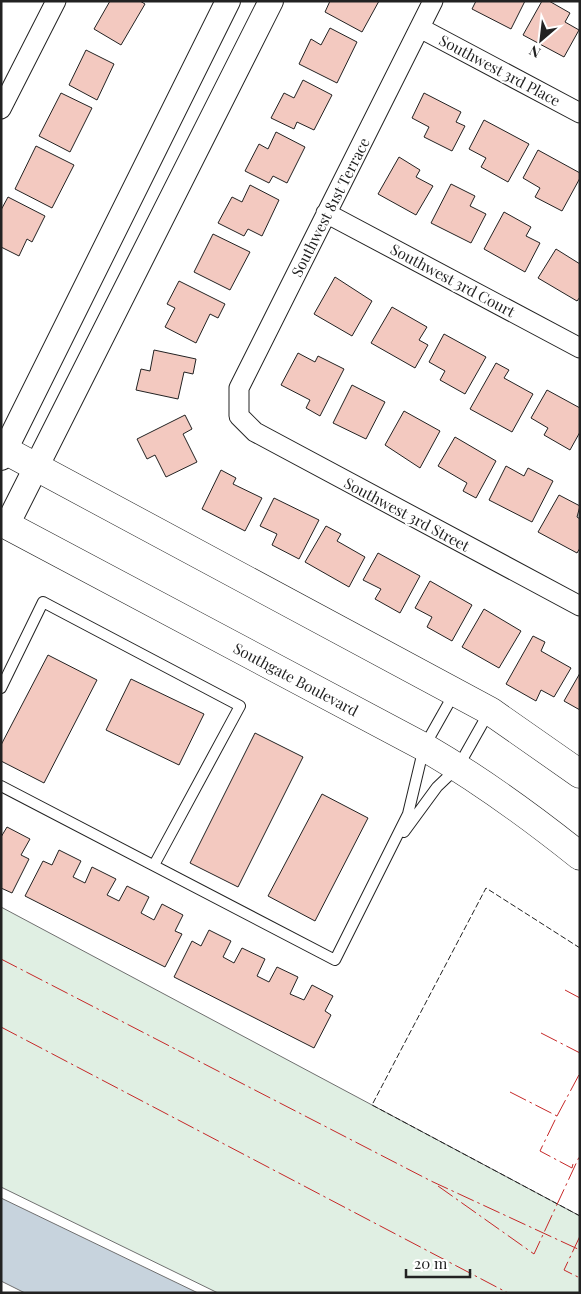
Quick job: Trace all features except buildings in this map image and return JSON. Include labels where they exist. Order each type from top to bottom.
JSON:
[{"type":"main road","points":[[3,452],[37,468],[490,711],[580,774]]},
{"type":"main road","name":"Southgate Boulevard","points":[[4,523],[424,747],[458,767],[530,816],[580,856]]},
{"type":"street","points":[[1,109],[56,1]]},
{"type":"street","points":[[3,452],[228,1]]},
{"type":"street","points":[[4,523],[37,468],[271,1]]},
{"type":"street","name":"Southwest 81st Terrace","points":[[239,416],[240,388],[433,1]]},
{"type":"street","name":"Southwest 3rd Place","points":[[420,28],[580,113]]},
{"type":"street","name":"Southwest 3rd Court","points":[[326,213],[580,348]]},
{"type":"street","name":"Southwest 3rd Street","points":[[239,416],[255,432],[580,606]]},
{"type":"lane","points":[[1,688],[43,602],[240,706],[154,865]]},
{"type":"lane","points":[[1,786],[334,960],[393,847],[408,814],[424,747],[455,692]]},
{"type":"lane","points":[[393,847],[437,787],[458,767],[490,711]]},
{"type":"green space","points":[[1,907],[580,1216],[580,1293],[218,1293],[1,1187]]},
{"type":"shaded area","points":[[1,1198],[198,1293],[25,1293],[1,1281]]},
{"type":"fence","points":[[580,948],[486,888],[372,1105],[580,1216]]},
{"type":"power","points":[[1,959],[431,1181],[580,1250]]},
{"type":"power","points":[[565,990],[580,998]]},
{"type":"power","points":[[1,1027],[508,1293]]},
{"type":"power","points":[[541,1033],[580,1053]]},
{"type":"power","points":[[557,1116],[580,1073]]},
{"type":"power","points":[[510,1092],[557,1116],[540,1151],[572,1168],[573,1164]]},
{"type":"power","points":[[438,1186],[534,1254],[580,1155]]},
{"type":"power","points":[[580,1236],[564,1270],[580,1278]]}]
